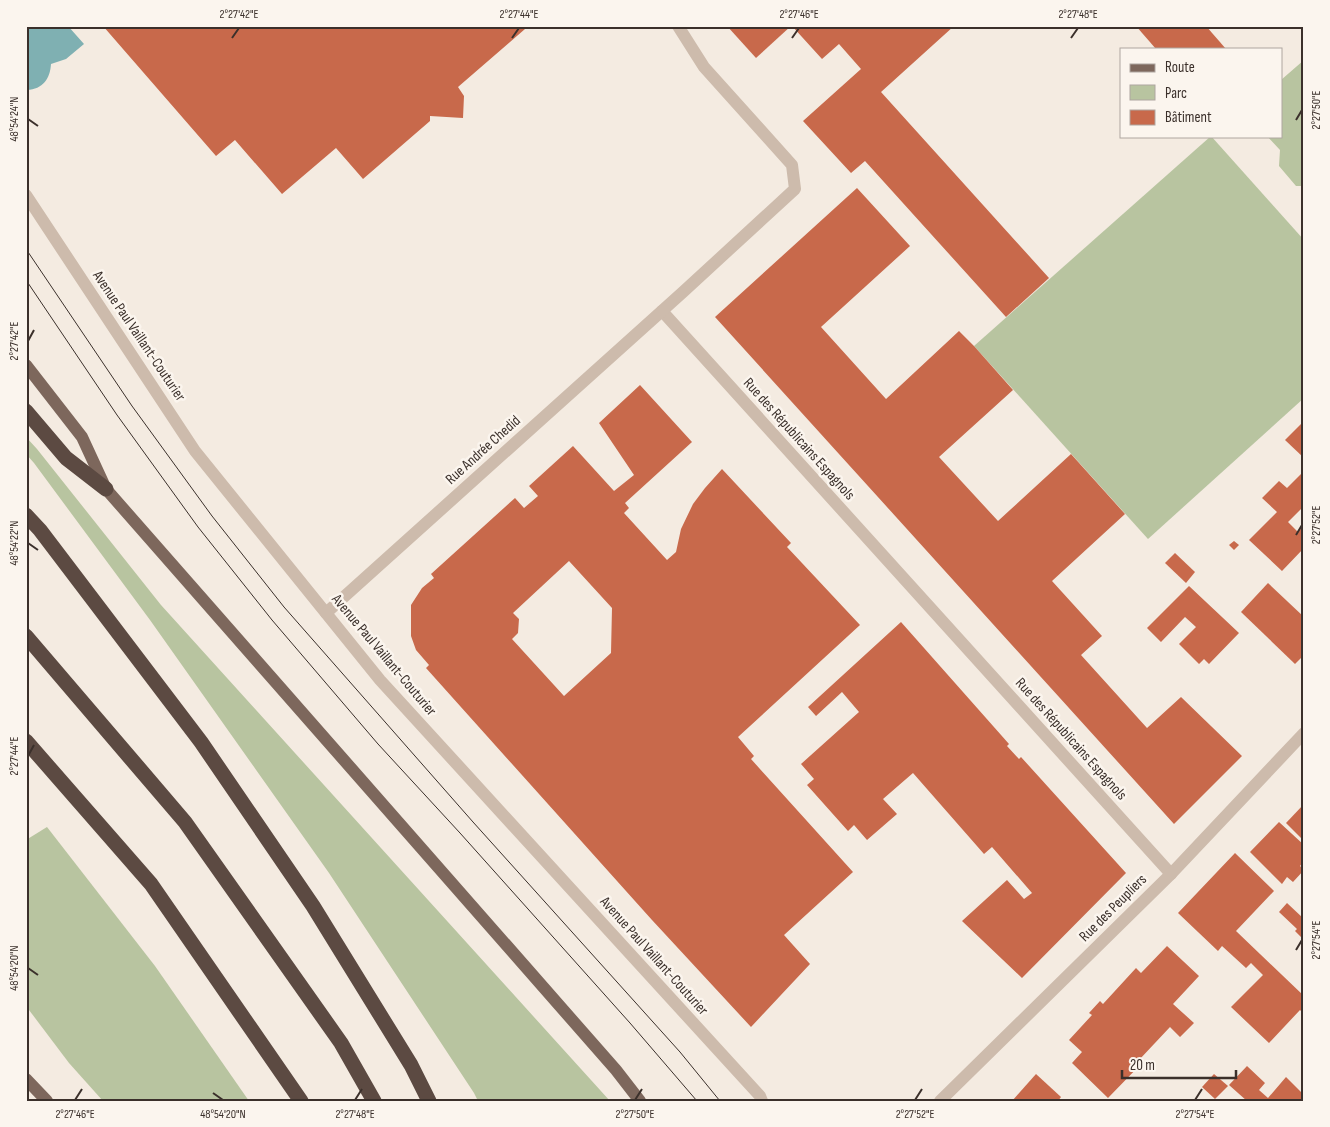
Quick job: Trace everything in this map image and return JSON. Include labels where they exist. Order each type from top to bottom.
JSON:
[{"type":"highway","points":[[26,411],[66,458],[106,489]]},
{"type":"highway","points":[[26,514],[201,742],[313,906],[411,1065],[429,1101]]},
{"type":"highway","points":[[26,636],[185,822],[341,1044],[374,1101]]},
{"type":"highway","points":[[26,741],[151,884],[301,1101]]},
{"type":"main road","points":[[26,365],[82,437],[106,489],[616,1070],[640,1101]]},
{"type":"main road","points":[[26,1080],[47,1101]]},
{"type":"street","points":[[662,311],[795,190],[792,165],[704,67],[678,26]]},
{"type":"street","name":"Avenue Paul Vaillant-Couturier","points":[[26,196],[195,450],[380,680],[760,1096],[762,1101]]},
{"type":"street","name":"Rue Andrée Chedid","points":[[326,613],[662,311]]},
{"type":"street","name":"Rue des Républicains Espagnols","points":[[662,311],[1171,874]]},
{"type":"street","name":"Rue des Peupliers","points":[[940,1101],[1171,874],[1304,733]]},
{"type":"green space","points":[[1304,60],[1304,186],[1296,186],[1279,166],[1280,150],[1269,138],[1282,138],[1282,79]]},
{"type":"green space","points":[[1209,138],[1213,138],[1304,240],[1304,398],[1148,539],[974,346]]},
{"type":"green space","points":[[26,437],[161,605],[610,1101],[478,1101],[329,873],[150,620],[26,454]]},
{"type":"green space","points":[[47,827],[155,966],[249,1101],[103,1101],[69,1063],[26,1006],[26,840]]},
{"type":"water","points":[[26,26],[68,26],[84,44],[66,59],[51,64],[45,82],[37,88],[27,90]]},
{"type":"building","points":[[103,26],[524,26],[525,29],[458,87],[464,96],[463,118],[430,116],[430,121],[363,179],[336,148],[282,194],[235,140],[216,156]]},
{"type":"building","points":[[727,26],[791,26],[756,58]]},
{"type":"building","points":[[792,26],[954,26],[881,92],[1049,278],[1006,317],[865,161],[851,173],[803,121],[861,69],[839,44],[822,59]]},
{"type":"building","points":[[1136,26],[1206,26],[1225,48],[1155,48]]},
{"type":"building","points":[[857,188],[910,246],[821,327],[886,399],[959,331],[974,346],[1013,390],[939,457],[998,521],[1071,454],[1125,514],[1052,581],[1102,636],[1081,655],[1147,728],[1181,697],[1242,756],[1174,824],[715,317]]},
{"type":"building","points":[[640,385],[692,442],[625,503],[629,508],[624,513],[667,560],[676,552],[681,529],[693,504],[722,469],[791,543],[787,547],[860,625],[738,737],[754,756],[751,759],[853,872],[784,935],[810,964],[751,1027],[652,920],[426,668],[429,665],[416,650],[411,636],[411,605],[422,588],[434,578],[431,574],[515,498],[524,508],[538,496],[529,486],[573,446],[614,491],[634,475],[599,423]],"holes":[[[569,561],[612,608],[611,653],[564,696],[512,639],[518,633],[519,619],[513,613]]]},
{"type":"building","points":[[1304,421],[1304,458],[1285,440]]},
{"type":"building","points":[[1304,471],[1304,506],[1288,522],[1298,532],[1304,525],[1304,548],[1282,571],[1249,540],[1277,512],[1262,498],[1279,481],[1287,488]]},
{"type":"building","points":[[1234,541],[1239,545],[1234,550],[1229,545]]},
{"type":"building","points":[[1175,553],[1195,572],[1186,583],[1165,563]]},
{"type":"building","points":[[1268,583],[1304,617],[1304,655],[1295,664],[1241,612]]},
{"type":"building","points":[[1189,586],[1239,633],[1209,664],[1204,659],[1199,664],[1179,644],[1196,627],[1185,617],[1161,642],[1147,628]]},
{"type":"building","points":[[901,622],[1009,744],[1007,746],[1019,759],[1021,757],[1126,873],[1022,978],[962,921],[1007,880],[1024,899],[1032,893],[992,847],[984,854],[913,773],[883,799],[897,814],[867,840],[854,825],[848,831],[807,785],[814,779],[801,764],[859,712],[842,692],[816,716],[808,707]]},
{"type":"building","points":[[1304,804],[1304,841],[1286,823]]},
{"type":"building","points":[[1279,822],[1304,845],[1304,861],[1300,866],[1304,870],[1293,882],[1287,877],[1282,884],[1250,852]]},
{"type":"building","points":[[1235,853],[1274,891],[1236,931],[1304,996],[1304,1014],[1300,1010],[1269,1043],[1231,1007],[1263,975],[1251,963],[1246,968],[1222,946],[1218,951],[1178,913]]},
{"type":"building","points":[[1287,903],[1304,919],[1304,936],[1302,938],[1295,931],[1297,929],[1279,912]]},
{"type":"building","points":[[1167,946],[1199,976],[1173,1004],[1194,1023],[1180,1037],[1170,1027],[1139,1060],[1142,1063],[1108,1098],[1072,1063],[1082,1052],[1069,1040],[1092,1015],[1089,1013],[1100,1001],[1103,1004],[1136,968],[1141,973]]},
{"type":"building","points":[[1247,1066],[1265,1083],[1259,1090],[1268,1098],[1286,1077],[1304,1095],[1304,1101],[1247,1101],[1229,1085]]},
{"type":"building","points":[[1036,1074],[1061,1097],[1058,1101],[1012,1101]]},
{"type":"building","points":[[1214,1074],[1228,1086],[1215,1099],[1202,1087]]},
{"type":"tram line","points":[[26,249],[132,406],[212,516],[284,607],[473,822],[680,1052],[720,1101]]},
{"type":"tram line","points":[[26,280],[117,415],[198,527],[272,620],[378,744],[630,1023],[697,1101]]}]
